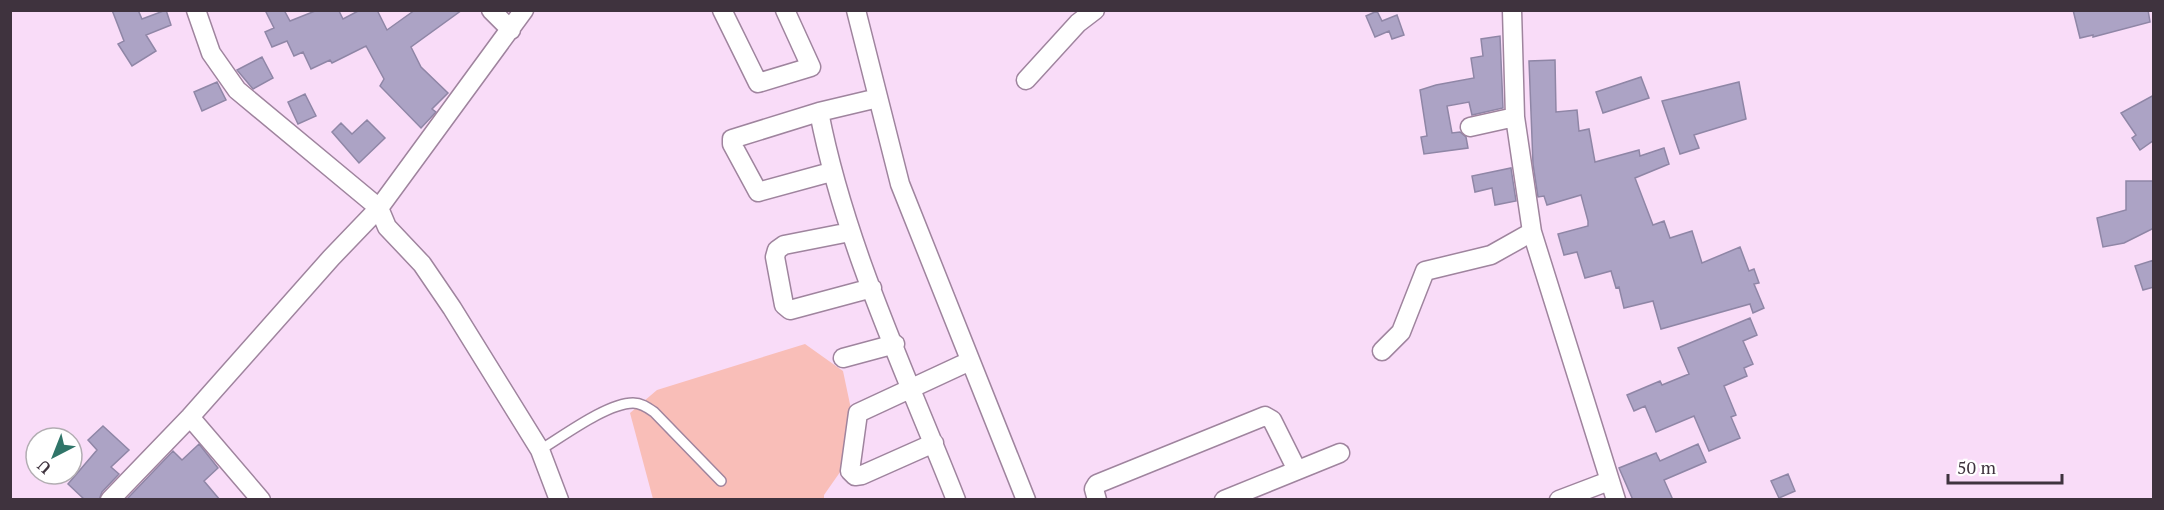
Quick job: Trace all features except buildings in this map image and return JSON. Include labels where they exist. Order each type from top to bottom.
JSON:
[{"type":"street","points":[[196,10],[212,53],[237,90],[379,208],[387,227],[423,264],[540,450],[559,500]]},
{"type":"street","points":[[491,10],[511,30]]},
{"type":"street","points":[[110,500],[190,417],[331,258],[379,208],[524,10]]},
{"type":"street","points":[[722,10],[758,83],[811,67],[785,10]]},
{"type":"street","points":[[856,10],[900,184],[1026,500]]},
{"type":"street","points":[[1026,80],[1078,23],[1095,10]]},
{"type":"street","points":[[1512,10],[1515,117],[1532,232],[1616,500]]},
{"type":"street","points":[[831,172],[758,192],[732,144],[735,136],[878,98]]},
{"type":"street","points":[[819,112],[831,172],[850,232],[956,500]]},
{"type":"street","points":[[1470,128],[1515,117]]},
{"type":"street","points":[[850,232],[784,245],[777,250],[775,257],[784,305],[790,310],[872,288]]},
{"type":"street","points":[[1382,351],[1401,332],[1425,272],[1491,255],[1532,232]]},
{"type":"street","points":[[843,358],[894,344]]},
{"type":"street","points":[[934,443],[862,475],[855,476],[850,471],[858,413],[970,361]]},
{"type":"street","points":[[1097,500],[1094,489],[1097,484],[1265,416],[1272,420],[1297,470]]},
{"type":"street","points":[[190,417],[261,500]]},
{"type":"street","points":[[1224,500],[1340,453]]},
{"type":"street","points":[[1559,500],[1609,482]]},
{"type":"lane","points":[[540,450],[605,412],[633,403],[644,405],[654,412],[721,481]]},
{"type":"shaded area","points":[[805,344],[843,371],[851,409],[845,465],[824,495],[824,500],[653,499],[630,413],[657,390]]}]
